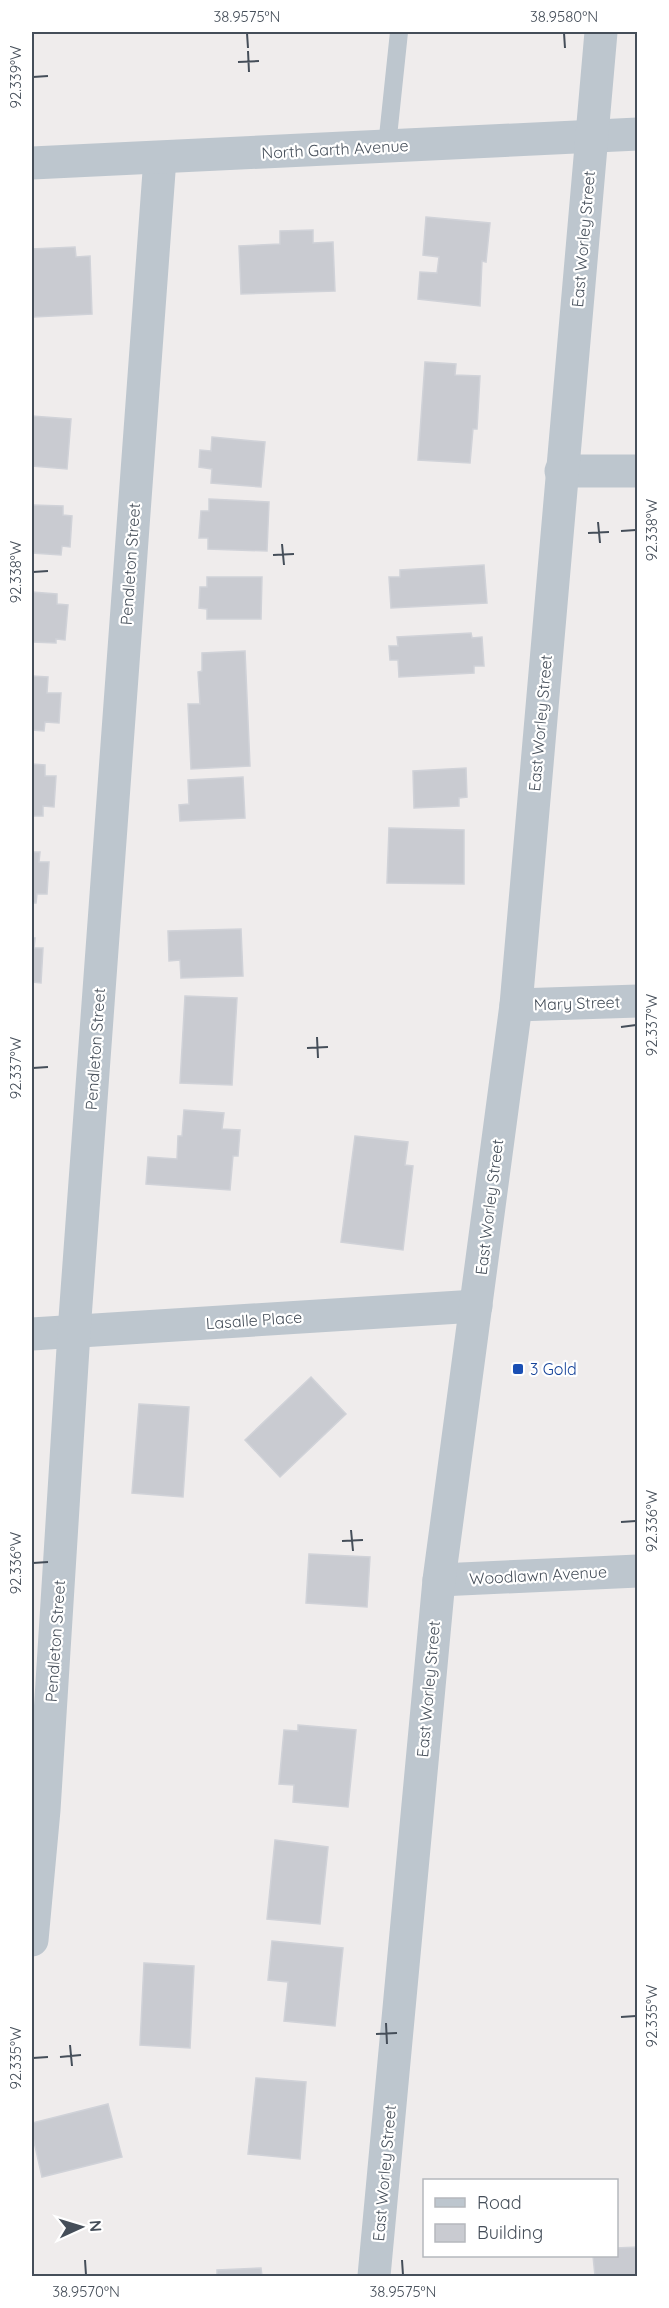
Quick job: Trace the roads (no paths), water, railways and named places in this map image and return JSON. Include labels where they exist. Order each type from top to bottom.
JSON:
[{"type":"street","name":"East Worley Street","points":[[374,2277],[439,1580],[516,1005],[561,471],[593,136],[600,32]]},
{"type":"street","name":"North Garth Avenue","points":[[32,163],[638,134]]},
{"type":"street","name":"Pendleton Street","points":[[32,1940],[38,1811],[160,158]]},
{"type":"street","points":[[561,471],[638,471]]},
{"type":"street","name":"Mary Street","points":[[516,1005],[638,1001]]},
{"type":"street","name":"Lasalle Place","points":[[32,1334],[477,1306]]},
{"type":"street","name":"Woodlawn Avenue","points":[[439,1580],[638,1571]]},
{"type":"lane","points":[[387,146],[399,32]]},
{"type":"place","name":"3 Gold","points":[[518,1369]]}]
